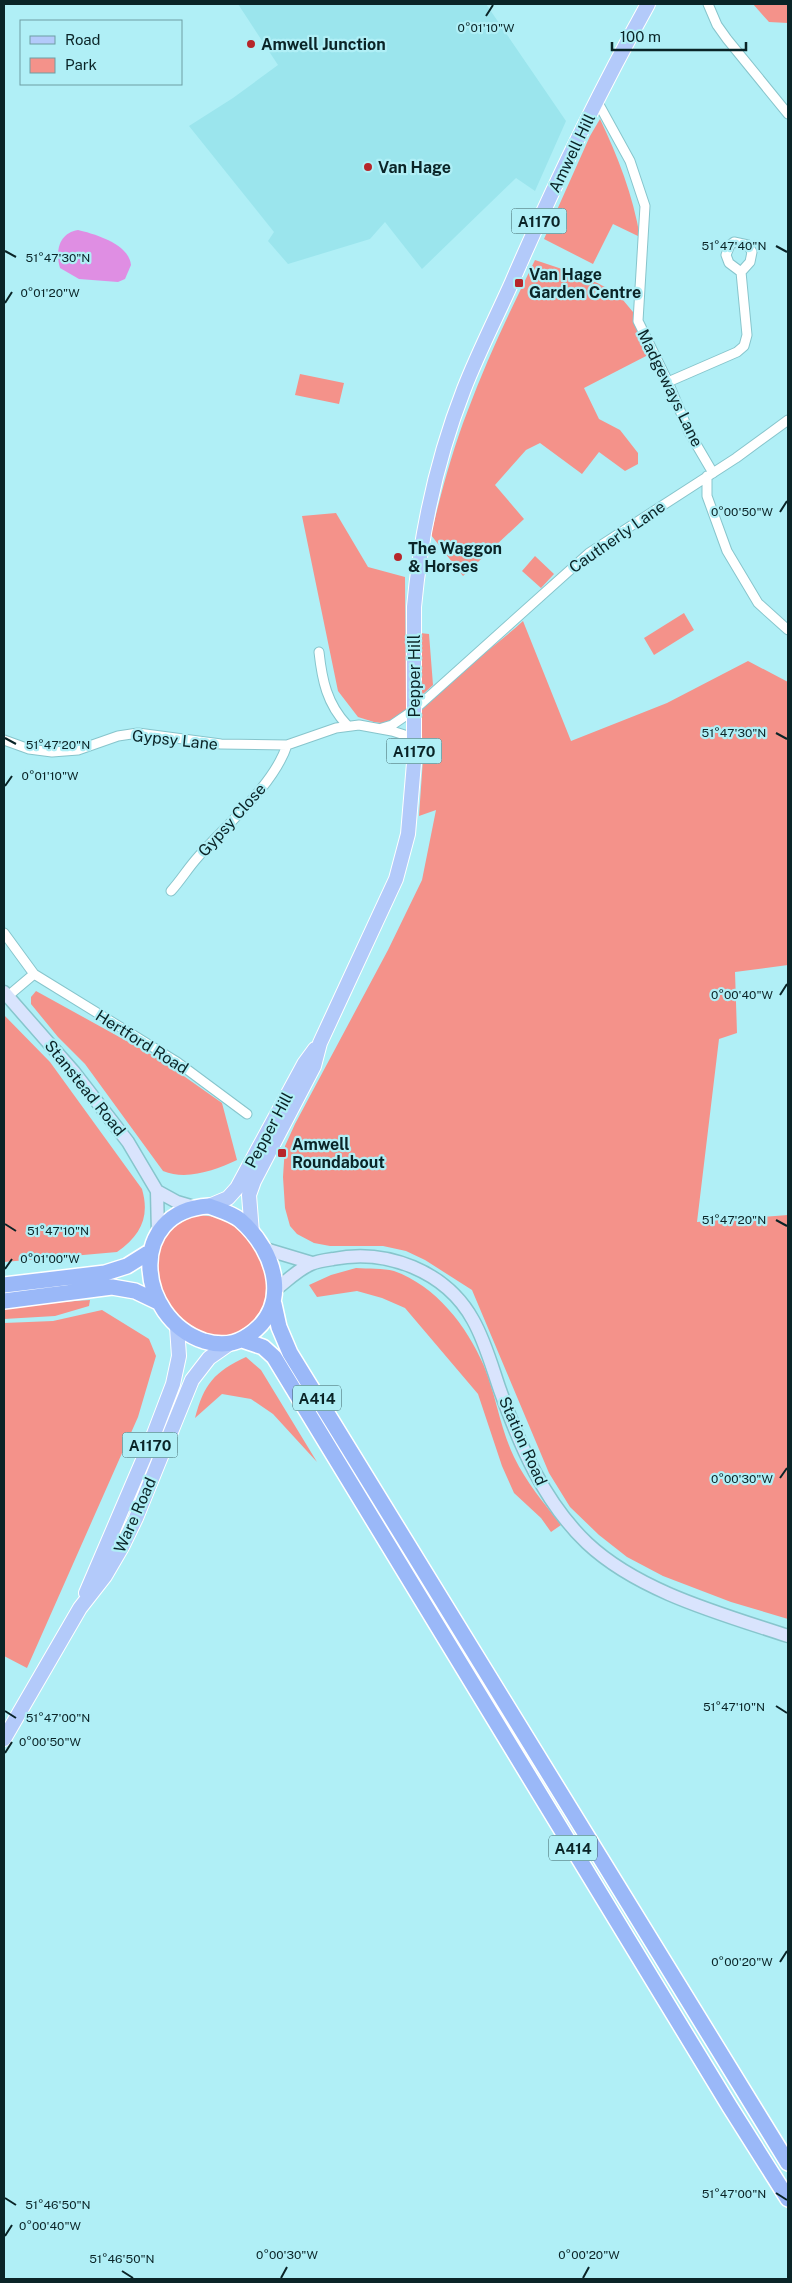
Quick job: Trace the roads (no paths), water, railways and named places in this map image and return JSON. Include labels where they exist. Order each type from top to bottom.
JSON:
[{"type":"highway","points":[[201,1207],[238,1219],[252,1233],[273,1270],[274,1297],[265,1320],[255,1332],[235,1342],[205,1341],[192,1337],[177,1327],[158,1302],[151,1283],[149,1266],[151,1251],[158,1233],[180,1213],[201,1207]]},
{"type":"highway","points":[[4,1285],[105,1273],[127,1266],[151,1251]]},
{"type":"highway","points":[[4,1301],[112,1287],[135,1290],[158,1302]]},
{"type":"highway","name":"A414","points":[[274,1297],[279,1327],[290,1354],[788,2163]]},
{"type":"highway","name":"A414","points":[[235,1342],[263,1347],[274,1356],[725,2099],[788,2199]]},
{"type":"main road","name":"Amwell Hill","points":[[446,444],[453,417],[477,358],[536,228],[607,78],[648,4]]},
{"type":"main road","name":"Pepper Hill","points":[[252,1233],[248,1195],[314,1066],[320,1043],[384,906],[403,857],[412,804],[414,606],[429,509],[446,444]]},
{"type":"main road","name":"Stanstead Road","points":[[6,994],[74,1072],[128,1142],[157,1191],[158,1233]]},
{"type":"main road","name":"Pepper Hill","points":[[201,1207],[228,1198],[238,1188],[304,1064],[320,1043]]},
{"type":"main road","points":[[157,1191],[177,1202],[201,1207]]},
{"type":"main road","name":"Station Road","points":[[262,1248],[312,1263]]},
{"type":"main road","name":"Station Road","points":[[274,1297],[293,1274],[312,1263],[347,1256],[370,1256],[399,1261],[425,1273],[452,1293],[473,1319],[526,1456],[542,1486],[565,1518],[587,1543],[616,1566],[652,1586],[714,1612],[788,1636]]},
{"type":"main road","name":"Ware Road","points":[[4,1739],[80,1608],[152,1439],[173,1384],[179,1356],[177,1327]]},
{"type":"main road","name":"Ware Road","points":[[80,1608],[105,1576],[126,1540],[192,1380],[209,1358],[235,1342]]},
{"type":"street","points":[[708,4],[717,25],[727,39],[788,114]]},
{"type":"street","name":"Madgeways Lane","points":[[597,101],[630,160],[645,206],[638,321],[710,474]]},
{"type":"street","points":[[668,382],[737,352],[744,346],[747,336],[741,272]]},
{"type":"street","name":"Cautherly Lane","points":[[414,710],[588,553],[710,474],[788,420]]},
{"type":"street","points":[[710,474],[707,496],[727,551],[758,603],[788,630]]},
{"type":"street","points":[[690,486],[707,496]]},
{"type":"street","points":[[320,652],[325,689],[333,708],[347,725]]},
{"type":"street","points":[[382,728],[392,725],[414,710]]},
{"type":"street","name":"Gypsy Lane","points":[[4,740],[28,749],[52,752],[88,748],[128,733],[158,734],[221,744],[286,745],[347,725],[382,728],[414,738]]},
{"type":"street","name":"Gypsy Close","points":[[171,891],[196,859],[271,776],[282,759],[286,745]]},
{"type":"street","name":"Hertford Road","points":[[4,933],[34,974],[177,1062],[247,1114]]},
{"type":"street","points":[[6,994],[34,974]]},
{"type":"place","name":"Amwell Junction","points":[[251,44]]},
{"type":"place","name":"Van Hage","points":[[368,167]]},
{"type":"place","name":"Van Hage Garden Centre","points":[[519,283]]},
{"type":"place","name":"The Waggon & Horses","points":[[398,557]]},
{"type":"place","name":"Amwell Roundabout","points":[[282,1153]]}]
